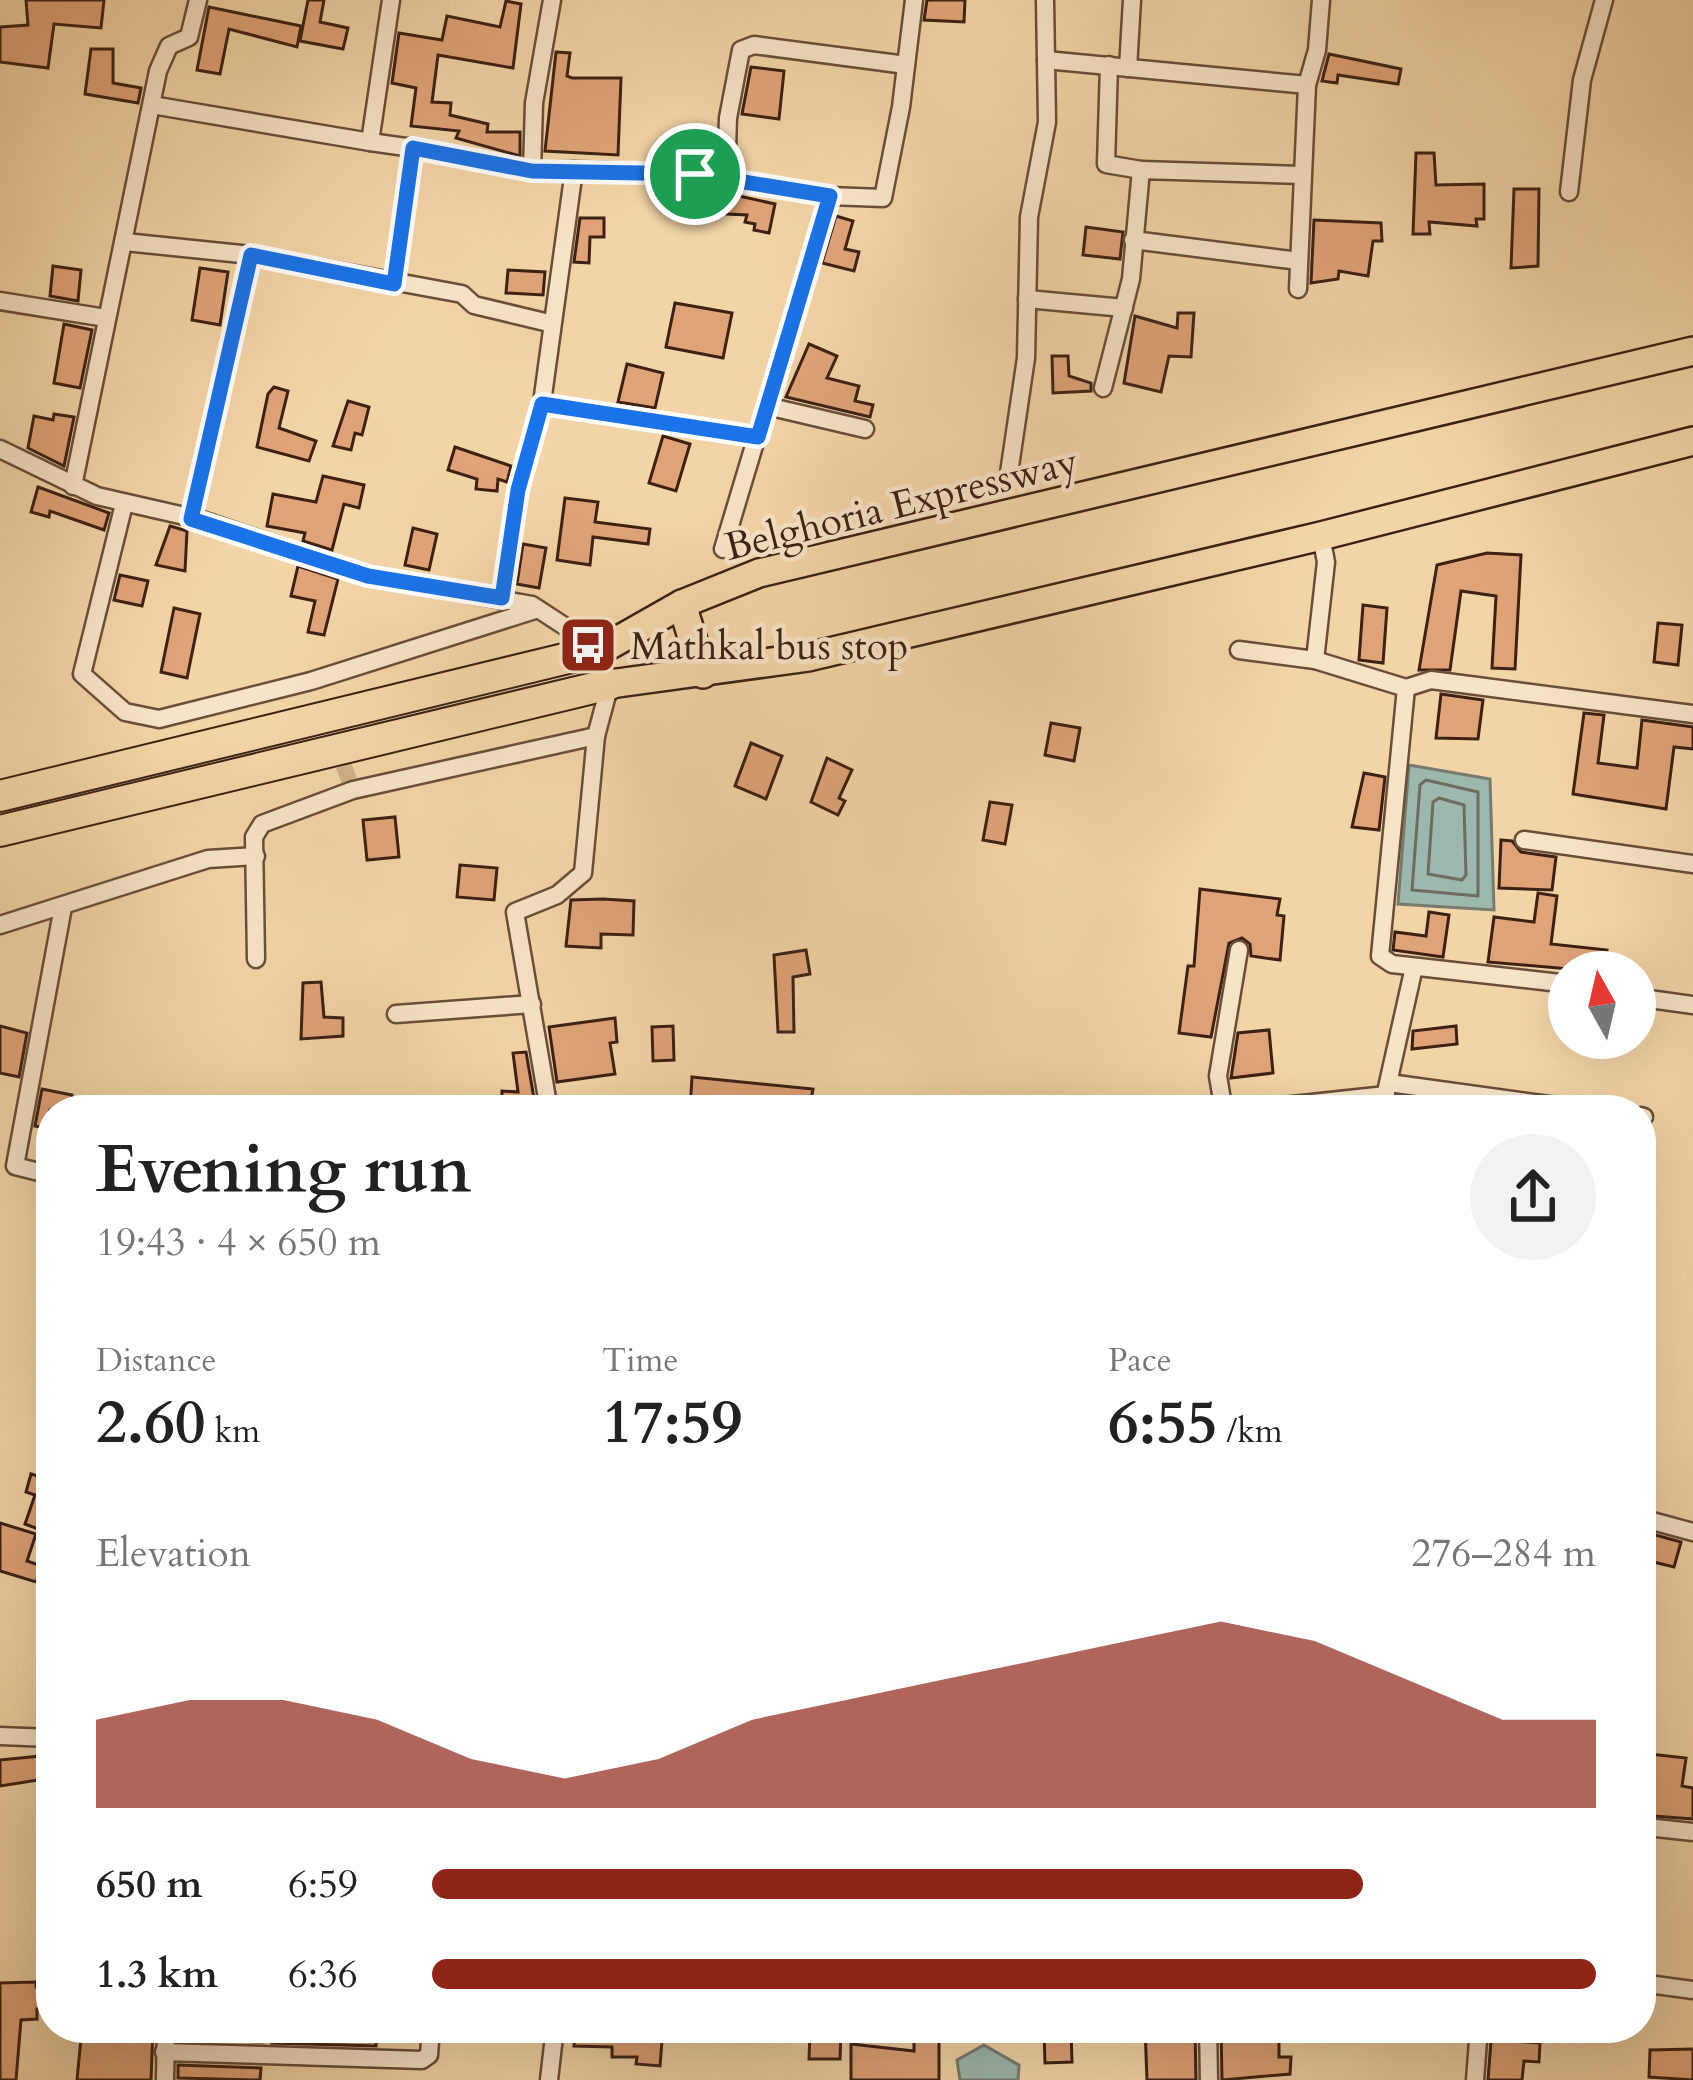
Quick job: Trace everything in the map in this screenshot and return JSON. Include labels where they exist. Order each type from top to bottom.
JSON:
[{"type":"highway","points":[[1693,349],[1693,362]]},
{"type":"highway","name":"Belghoria Expressway","points":[[0,796],[601,650],[682,604],[759,573],[1693,349]]},
{"type":"highway","points":[[0,831],[610,684],[808,656],[1321,536],[1693,440]]},
{"type":"highway","points":[[682,604],[703,674]]},
{"type":"street","points":[[73,487],[152,105],[169,46],[189,37],[198,0]]},
{"type":"street","points":[[370,142],[391,0]]},
{"type":"street","points":[[532,171],[534,103],[552,0]]},
{"type":"street","points":[[152,105],[532,171],[726,179],[830,196],[883,198],[914,0]]},
{"type":"street","points":[[1009,472],[1026,358],[1029,217],[1047,122],[1045,0]]},
{"type":"street","points":[[1132,0],[1106,164],[1142,170],[1301,175]]},
{"type":"street","points":[[1298,289],[1307,86],[1317,50],[1321,0]]},
{"type":"street","points":[[1569,192],[1582,80],[1604,0]]},
{"type":"street","points":[[726,179],[728,118],[741,50],[754,45],[906,65]]},
{"type":"street","points":[[1046,60],[1307,86]]},
{"type":"street","points":[[394,284],[413,148]]},
{"type":"street","points":[[502,598],[518,490],[542,404],[549,323],[574,170]]},
{"type":"street","points":[[1103,388],[1124,308],[1142,170]]},
{"type":"street","points":[[723,549],[830,196]]},
{"type":"street","points":[[1133,240],[1299,261]]},
{"type":"street","points":[[125,242],[251,255],[462,294],[474,305],[549,323]]},
{"type":"street","points":[[191,519],[251,255]]},
{"type":"street","points":[[1027,299],[1124,308]]},
{"type":"street","points":[[0,301],[106,318]]},
{"type":"street","points":[[542,404],[758,437]]},
{"type":"street","points":[[767,406],[865,429]]},
{"type":"street","points":[[0,449],[73,487],[124,504],[191,519],[368,576],[502,598],[538,609],[601,650]]},
{"type":"street","points":[[124,504],[82,674],[125,712],[160,719],[311,680],[538,609]]},
{"type":"street","points":[[1315,661],[1326,562],[1321,536]]},
{"type":"street","points":[[1239,650],[1315,661],[1406,688],[1431,680],[1693,714]]},
{"type":"street","points":[[547,1095],[515,912],[557,895],[583,873],[596,736],[610,684]]},
{"type":"street","points":[[1406,688],[1380,956],[1414,967],[1548,982]]},
{"type":"street","points":[[256,959],[254,837],[262,824],[353,790],[596,736]]},
{"type":"street","points":[[1524,840],[1693,864]]},
{"type":"street","points":[[0,925],[208,860],[256,856]]},
{"type":"street","points":[[36,1171],[15,1166],[63,907]]},
{"type":"street","points":[[1221,1095],[1218,1076],[1239,950]]},
{"type":"street","points":[[1386,1095],[1414,967]]},
{"type":"street","points":[[1656,1000],[1693,1005]]},
{"type":"street","points":[[396,1014],[532,1004]]},
{"type":"street","points":[[1656,1522],[1693,1532]]},
{"type":"street","points":[[0,1736],[36,1737]]},
{"type":"street","points":[[1656,1828],[1693,1832]]},
{"type":"street","points":[[1656,1985],[1693,1990]]},
{"type":"street","points":[[164,2080],[165,2043]]},
{"type":"street","points":[[164,2052],[422,2060],[429,2043]]},
{"type":"street","points":[[549,2080],[553,2043]]},
{"type":"street","points":[[1208,2043],[1209,2080]]},
{"type":"street","points":[[1475,2080],[1478,2043]]},
{"type":"water","points":[[1409,765],[1490,779],[1494,910],[1398,904]]},
{"type":"water","points":[[984,2045],[1019,2065],[1018,2080],[960,2080],[957,2060]]},
{"type":"building","points":[[26,0],[104,0],[101,28],[54,24],[48,68],[0,62],[0,27],[28,25]]},
{"type":"building","points":[[308,0],[324,0],[320,22],[348,28],[343,49],[300,41]]},
{"type":"building","points":[[927,0],[965,0],[964,22],[924,20]]},
{"type":"building","points":[[506,1],[521,4],[513,68],[438,55],[432,102],[451,103],[450,115],[488,124],[487,132],[520,132],[520,156],[456,138],[459,131],[411,126],[416,88],[392,83],[399,33],[442,40],[447,16],[500,27]]},
{"type":"building","points":[[209,7],[301,26],[297,47],[229,29],[220,74],[197,70]]},
{"type":"building","points":[[91,49],[113,49],[113,83],[141,88],[138,103],[85,94]]},
{"type":"building","points":[[556,52],[570,53],[567,76],[572,78],[621,78],[618,155],[545,151]]},
{"type":"building","points":[[1329,54],[1401,69],[1398,84],[1338,75],[1337,83],[1322,81]]},
{"type":"building","points":[[751,67],[784,71],[779,119],[742,114]]},
{"type":"building","points":[[1416,153],[1434,153],[1436,185],[1484,184],[1484,219],[1476,219],[1477,226],[1429,222],[1430,234],[1413,234]]},
{"type":"building","points":[[707,189],[775,204],[769,233],[754,230],[755,224],[745,222],[747,215],[727,214],[727,208],[684,207],[684,191]]},
{"type":"building","points":[[1514,189],[1539,189],[1538,266],[1511,268]]},
{"type":"building","points":[[836,216],[853,221],[845,249],[859,252],[854,271],[822,263]]},
{"type":"building","points":[[580,218],[604,218],[604,237],[590,237],[589,263],[574,262]]},
{"type":"building","points":[[1314,220],[1381,223],[1382,241],[1373,241],[1368,276],[1339,271],[1338,279],[1311,283]]},
{"type":"building","points":[[1086,227],[1123,232],[1120,259],[1083,255]]},
{"type":"building","points":[[53,266],[81,270],[78,301],[50,296]]},
{"type":"building","points":[[200,268],[228,272],[220,325],[192,320]]},
{"type":"building","points":[[508,270],[545,272],[543,295],[506,293]]},
{"type":"building","points":[[675,303],[732,313],[723,358],[666,347]]},
{"type":"building","points":[[1178,313],[1194,313],[1191,357],[1169,356],[1161,392],[1124,383],[1135,316],[1177,328]]},
{"type":"building","points":[[64,324],[92,330],[80,388],[54,383]]},
{"type":"building","points":[[809,344],[837,356],[827,378],[859,386],[855,401],[873,405],[870,417],[786,397]]},
{"type":"building","points":[[1052,356],[1068,356],[1069,376],[1091,383],[1091,391],[1053,393]]},
{"type":"building","points":[[627,364],[663,373],[655,408],[618,402]]},
{"type":"building","points":[[274,387],[288,391],[279,428],[316,441],[309,461],[257,447],[268,394]]},
{"type":"building","points":[[348,401],[369,407],[362,435],[355,433],[351,450],[333,446]]},
{"type":"building","points":[[54,414],[74,417],[64,466],[28,448],[34,416],[53,420]]},
{"type":"building","points":[[663,436],[690,444],[676,491],[649,483]]},
{"type":"building","points":[[455,447],[511,466],[507,482],[498,479],[497,491],[476,489],[477,479],[448,470]]},
{"type":"building","points":[[323,476],[364,485],[359,508],[344,504],[332,550],[303,541],[305,533],[267,526],[273,494],[316,502]]},
{"type":"building","points":[[38,487],[109,513],[104,530],[50,511],[49,517],[31,512]]},
{"type":"building","points":[[565,498],[598,502],[595,522],[650,529],[648,544],[593,537],[590,565],[557,560]]},
{"type":"building","points":[[170,526],[187,531],[185,571],[156,565]]},
{"type":"building","points":[[413,528],[437,534],[429,570],[405,565]]},
{"type":"building","points":[[523,544],[546,548],[539,588],[517,584]]},
{"type":"building","points":[[1487,553],[1521,555],[1515,669],[1492,668],[1496,596],[1461,591],[1450,670],[1419,670],[1437,565]]},
{"type":"building","points":[[298,566],[338,579],[324,635],[308,632],[315,601],[291,596]]},
{"type":"building","points":[[120,575],[148,581],[142,606],[114,600]]},
{"type":"building","points":[[1363,605],[1387,608],[1383,663],[1359,660]]},
{"type":"building","points":[[174,608],[200,614],[187,678],[161,672]]},
{"type":"building","points":[[1658,623],[1682,625],[1678,665],[1654,662]]},
{"type":"building","points":[[1441,694],[1483,700],[1478,739],[1436,738]]},
{"type":"building","points":[[1584,713],[1604,715],[1598,763],[1637,768],[1642,720],[1693,727],[1693,749],[1674,747],[1666,809],[1573,794]]},
{"type":"building","points":[[1051,723],[1080,728],[1074,761],[1045,755]]},
{"type":"building","points":[[751,743],[782,756],[766,799],[735,786]]},
{"type":"building","points":[[827,758],[852,770],[839,798],[845,801],[838,815],[811,802]]},
{"type":"building","points":[[1364,773],[1385,777],[1379,830],[1352,827]]},
{"type":"building","points":[[990,802],[1012,805],[1005,844],[983,840]]},
{"type":"building","points":[[395,817],[399,857],[367,860],[363,820]]},
{"type":"building","points":[[1501,840],[1512,841],[1521,852],[1556,857],[1552,890],[1499,888]]},
{"type":"building","points":[[460,865],[497,868],[494,900],[457,897]]},
{"type":"building","points":[[1200,889],[1280,899],[1277,915],[1284,916],[1280,960],[1251,956],[1250,944],[1242,938],[1229,943],[1211,1037],[1179,1033],[1188,966],[1194,966]]},
{"type":"building","points":[[1538,893],[1557,896],[1551,944],[1607,951],[1548,951],[1548,967],[1488,962],[1494,917],[1534,922]]},
{"type":"building","points":[[571,900],[634,901],[633,935],[601,934],[601,948],[566,946]]},
{"type":"building","points":[[1429,912],[1449,915],[1443,957],[1393,950],[1395,932],[1426,936]]},
{"type":"building","points":[[806,950],[810,974],[793,977],[794,1032],[778,1032],[774,955]]},
{"type":"building","points":[[321,982],[324,1017],[343,1018],[343,1036],[301,1039],[303,983]]},
{"type":"building","points":[[615,1018],[617,1042],[610,1043],[615,1074],[557,1082],[549,1027]]},
{"type":"building","points":[[0,1026],[27,1033],[19,1077],[0,1073]]},
{"type":"building","points":[[673,1026],[674,1060],[653,1061],[652,1027]]},
{"type":"building","points":[[1456,1026],[1457,1044],[1412,1049],[1413,1031]]},
{"type":"building","points":[[1269,1030],[1273,1073],[1231,1078],[1238,1033]]},
{"type":"building","points":[[526,1052],[533,1095],[502,1095],[502,1091],[518,1092],[513,1053]]},
{"type":"building","points":[[692,1077],[813,1089],[812,1095],[691,1095]]},
{"type":"building","points":[[42,1089],[72,1095],[41,1095]]},
{"type":"building","points":[[31,1474],[36,1476],[36,1528],[25,1524],[35,1495],[26,1492]]},
{"type":"building","points":[[0,1523],[36,1534],[27,1561],[36,1564],[36,1582],[0,1571]]},
{"type":"building","points":[[1656,1535],[1681,1542],[1674,1567],[1656,1563]]},
{"type":"building","points":[[1656,1755],[1686,1758],[1682,1786],[1693,1788],[1693,1819],[1656,1816]]},
{"type":"building","points":[[36,1756],[36,1780],[0,1786],[0,1760]]},
{"type":"building","points":[[36,1982],[36,2019],[21,2020],[16,2080],[0,2080],[0,1983]]},
{"type":"building","points":[[81,2043],[152,2043],[151,2080],[77,2080]]},
{"type":"building","points":[[272,2043],[376,2043],[376,2046]]},
{"type":"building","points":[[662,2043],[660,2066],[636,2064],[637,2057],[612,2057],[612,2047],[574,2046]]},
{"type":"building","points":[[810,2043],[841,2043],[840,2059],[809,2059]]},
{"type":"building","points":[[914,2043],[939,2043],[939,2080],[851,2080],[851,2044],[914,2051]]},
{"type":"building","points":[[1044,2043],[1071,2043],[1072,2062],[1045,2063]]},
{"type":"building","points":[[1146,2043],[1195,2043],[1196,2080],[1147,2080]]},
{"type":"building","points":[[1221,2043],[1279,2043],[1279,2057],[1291,2057],[1290,2074],[1222,2080]]},
{"type":"building","points":[[1491,2043],[1540,2043],[1539,2062],[1524,2061],[1522,2080],[1488,2080]]},
{"type":"building","points":[[1693,2049],[1693,2080],[1649,2077],[1650,2050]]},
{"type":"building","points":[[178,2065],[261,2068],[260,2080],[178,2078]]},
{"type":"tunnel","points":[[335,743],[353,790]]},
{"type":"place","name":"Mathkal bus stop","points":[[588,645]]},
{"type":"route","points":[[413,148],[532,171],[695,174],[830,196],[758,437],[542,404],[518,490],[502,598],[368,576],[191,519],[251,255],[394,284],[413,148]]}]
